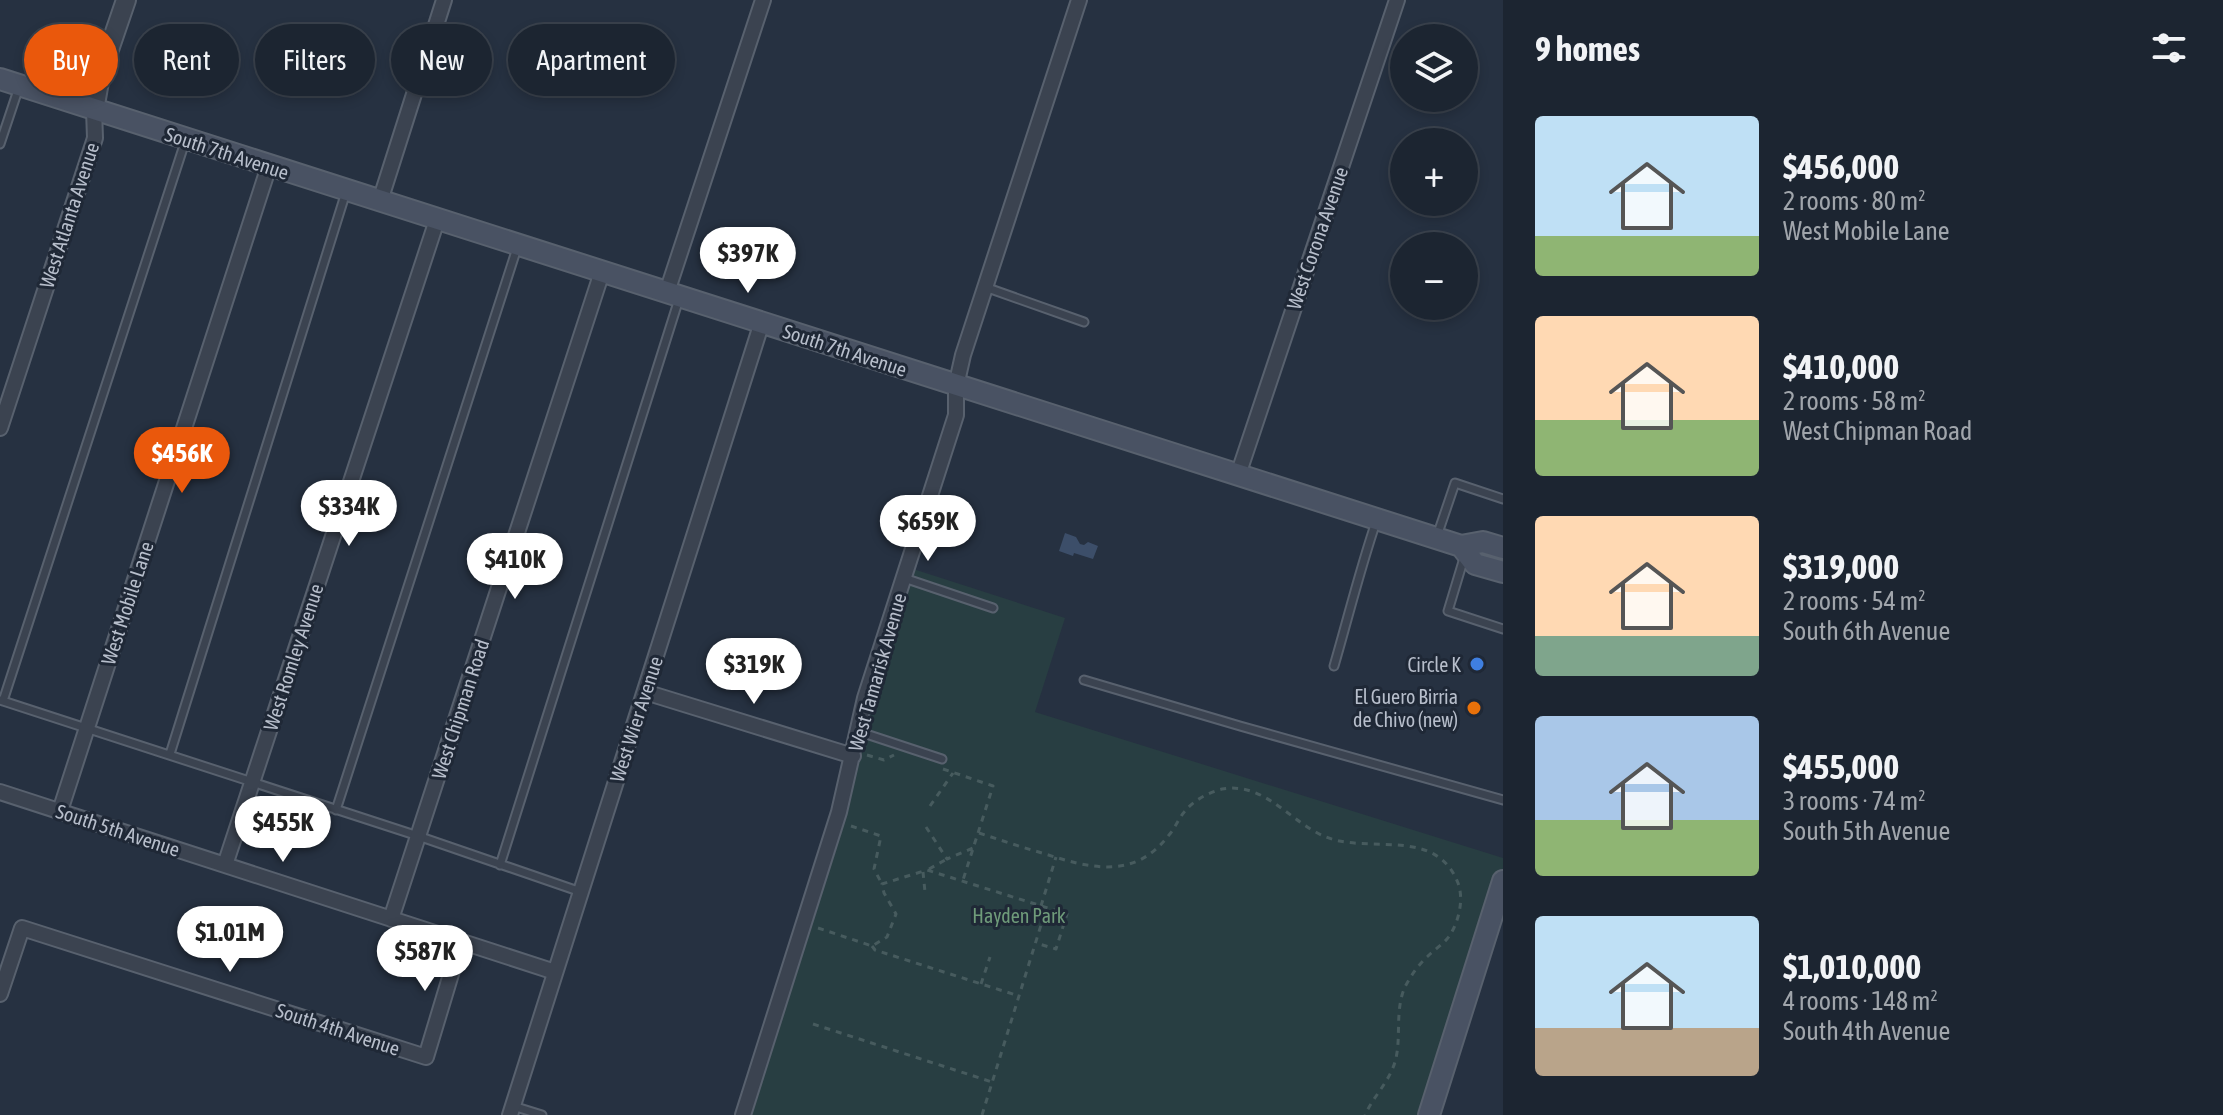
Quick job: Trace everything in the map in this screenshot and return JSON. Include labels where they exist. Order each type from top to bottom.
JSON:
[{"type":"main road","name":"South 7th Avenue","points":[[10,82],[1436,538],[1464,549],[1475,564],[1503,572]]},
{"type":"main road","name":"South 7th Avenue","points":[[1464,549],[1483,542],[1503,548]]},
{"type":"main road","points":[[1429,1115],[1495,935],[1503,881]]},
{"type":"street","name":"West Atlanta Avenue","points":[[0,428],[95,138],[94,110],[100,76],[126,0]]},
{"type":"street","points":[[380,201],[444,0]]},
{"type":"street","points":[[673,294],[763,0]]},
{"type":"street","name":"West Tamarisk Avenue","points":[[743,1115],[839,812],[860,756],[857,731],[865,698],[956,415],[956,386],[963,355],[1079,0]]},
{"type":"street","name":"West Corona Avenue","points":[[1238,475],[1397,0]]},
{"type":"street","name":"West Mobile Lane","points":[[60,811],[269,166]]},
{"type":"street","name":"West Romley Avenue","points":[[225,865],[437,220]]},
{"type":"street","name":"West Chipman Road","points":[[391,919],[602,272]]},
{"type":"street","name":"West Wier Avenue","points":[[512,1111],[762,322]]},
{"type":"street","points":[[645,692],[860,756]]},
{"type":"street","name":"South 5th Avenue","points":[[0,792],[555,972]]},
{"type":"street","name":"South 4th Avenue","points":[[0,994],[22,928],[426,1057],[461,941]]},
{"type":"lane","points":[[0,144],[10,82]]},
{"type":"lane","points":[[186,140],[2,701],[581,892]]},
{"type":"lane","points":[[170,754],[346,190]]},
{"type":"lane","points":[[336,810],[518,245]]},
{"type":"lane","points":[[985,287],[1084,322]]},
{"type":"lane","points":[[500,865],[673,294]]},
{"type":"lane","points":[[1436,538],[1455,483],[1503,499]]},
{"type":"lane","points":[[1334,666],[1377,520]]},
{"type":"lane","points":[[1464,549],[1448,611],[1503,629]]},
{"type":"lane","points":[[903,578],[993,608]]},
{"type":"lane","points":[[1084,680],[1503,800]]},
{"type":"lane","points":[[857,731],[942,759]]},
{"type":"lane","points":[[512,1111],[542,1115]]},
{"type":"path","points":[[860,756],[884,760],[896,754]]},
{"type":"path","points":[[939,768],[993,786],[963,881]]},
{"type":"path","points":[[930,806],[953,773]]},
{"type":"path","points":[[979,833],[1079,865],[1108,868],[1129,864],[1161,846],[1186,809],[1221,789],[1235,789],[1259,793],[1300,824],[1332,839],[1359,845],[1421,848],[1445,863],[1460,888],[1460,909],[1450,935],[1418,966],[1404,990],[1394,1065],[1365,1115]]},
{"type":"path","points":[[851,826],[881,836],[874,869],[896,914],[887,937],[872,946]]},
{"type":"path","points":[[926,827],[947,859]]},
{"type":"path","points":[[882,884],[925,871],[973,848]]},
{"type":"path","points":[[982,1115],[1036,943],[1056,857]]},
{"type":"path","points":[[925,871],[1067,914],[1056,949],[1036,943]]},
{"type":"path","points":[[925,871],[925,892]]},
{"type":"path","points":[[818,928],[872,946],[875,950],[1019,996]]},
{"type":"path","points":[[981,984],[990,957]]},
{"type":"path","points":[[813,1024],[992,1082]]},
{"type":"green space","name":"Hayden Park","points":[[907,567],[1065,618],[1035,712],[1503,858],[1503,880],[1429,1115],[743,1115]]},
{"type":"water","points":[[1065,533],[1076,537],[1080,544],[1088,542],[1098,546],[1093,559],[1059,551]]},
{"type":"place","name":"Circle K","points":[[1477,664]]},
{"type":"place","name":"El Guero Birria de Chivo (new)","points":[[1474,708]]}]
